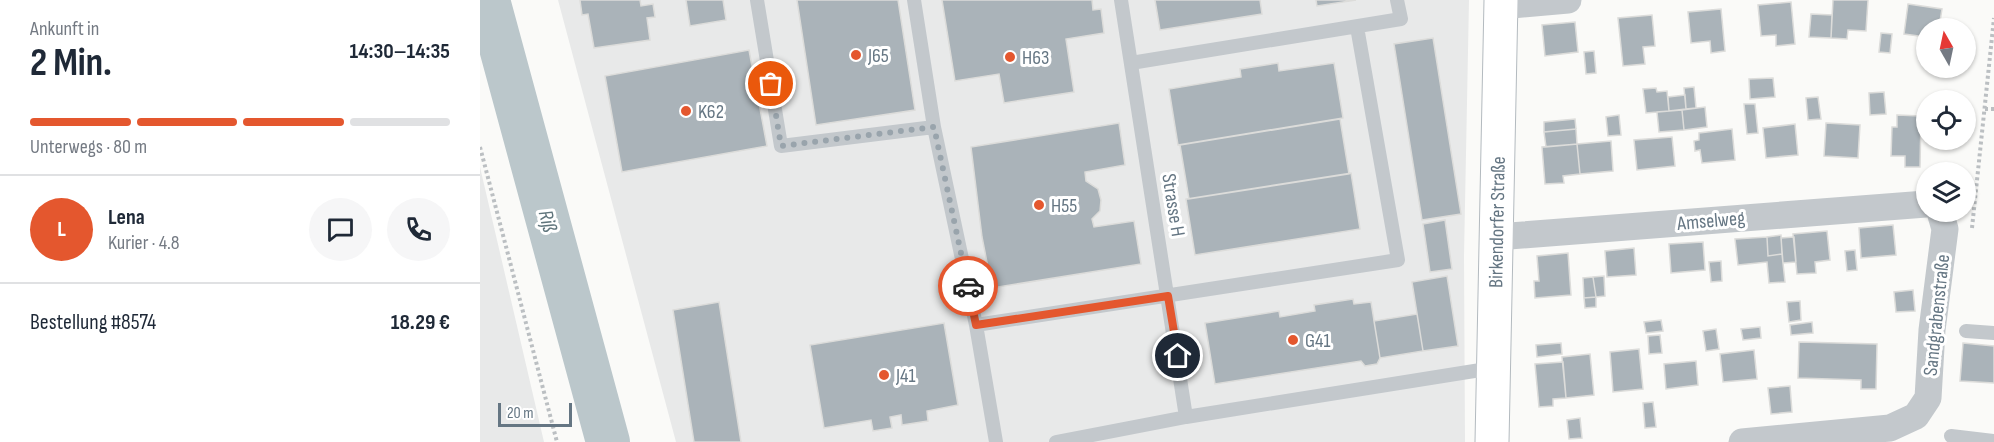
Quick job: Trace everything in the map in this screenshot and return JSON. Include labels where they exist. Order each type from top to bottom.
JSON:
[{"type":"street","points":[[1501,3],[1568,0]]},
{"type":"street","name":"Birkendorfer Straße","points":[[1492,442],[1501,3]]},
{"type":"street","name":"Amselweg","points":[[1496,237],[1916,205]]},
{"type":"street","name":"Sandgrabenstraße","points":[[1742,442],[1890,428],[1916,416],[1928,398],[1932,330],[1945,229],[1943,222]]},
{"type":"lane","points":[[757,0],[781,146],[934,127]]},
{"type":"lane","points":[[914,0],[934,127],[976,325],[996,442]]},
{"type":"lane","name":"Strasse H","points":[[1121,0],[1186,417]]},
{"type":"lane","points":[[1131,63],[1401,20],[1397,0]]},
{"type":"lane","points":[[976,325],[1398,260],[1357,27]]},
{"type":"lane","points":[[1965,331],[1994,333]]},
{"type":"lane","points":[[1056,442],[1186,417],[1493,368]]},
{"type":"lane","points":[[1951,436],[1994,441]]},
{"type":"path","points":[[1976,199],[1994,18]]},
{"type":"path","points":[[1985,109],[1994,110]]},
{"type":"path","points":[[480,147],[557,442]]},
{"type":"shaded area","points":[[558,0],[1469,0],[1464,256],[1465,442],[676,442]]},
{"type":"shaded area","points":[[480,167],[544,442],[480,442]]},
{"type":"building","points":[[580,0],[640,0],[641,6],[653,4],[655,17],[647,18],[650,40],[594,48],[588,14],[582,15]]},
{"type":"building","points":[[686,0],[723,0],[726,20],[690,26]]},
{"type":"building","name":"J65","points":[[797,0],[898,0],[915,110],[816,125]]},
{"type":"building","name":"H63","points":[[942,0],[1092,0],[1093,10],[1101,9],[1104,33],[1066,39],[1074,92],[1004,103],[999,74],[955,81]]},
{"type":"building","points":[[1155,0],[1260,0],[1262,14],[1160,30]]},
{"type":"building","points":[[1316,0],[1356,0],[1317,6]]},
{"type":"building","points":[[1833,0],[1868,0],[1866,31],[1848,30],[1847,39],[1831,38]]},
{"type":"building","points":[[1791,2],[1795,44],[1776,46],[1776,35],[1761,36],[1758,5]]},
{"type":"building","points":[[1908,4],[1942,9],[1941,18],[1916,18],[1916,36],[1904,34]]},
{"type":"building","points":[[1721,9],[1725,51],[1711,53],[1710,41],[1691,43],[1688,12]]},
{"type":"building","points":[[1811,14],[1832,15],[1831,38],[1809,37]]},
{"type":"building","points":[[1652,15],[1655,46],[1643,47],[1645,64],[1623,66],[1618,18]]},
{"type":"building","points":[[1575,22],[1578,52],[1545,56],[1542,25]]},
{"type":"building","points":[[1881,33],[1892,34],[1890,53],[1879,52]]},
{"type":"building","points":[[1433,38],[1461,214],[1422,220],[1394,44]]},
{"type":"building","name":"K62","points":[[749,50],[767,146],[622,172],[605,76]]},
{"type":"building","points":[[1594,51],[1596,73],[1586,74],[1584,52]]},
{"type":"building","points":[[1278,63],[1279,71],[1334,63],[1343,118],[1178,145],[1169,89],[1241,77],[1240,69]]},
{"type":"building","points":[[1773,78],[1775,97],[1750,99],[1749,79]]},
{"type":"building","points":[[1694,87],[1696,108],[1686,109],[1684,88]]},
{"type":"building","points":[[1656,88],[1657,92],[1667,91],[1669,111],[1646,113],[1643,89]]},
{"type":"building","points":[[1884,92],[1886,114],[1870,115],[1869,93]]},
{"type":"building","points":[[1685,95],[1686,109],[1669,111],[1668,97]]},
{"type":"building","points":[[1818,97],[1821,119],[1808,120],[1806,98]]},
{"type":"building","points":[[1744,104],[1755,104],[1758,133],[1747,134]]},
{"type":"building","points":[[1705,107],[1707,127],[1684,130],[1682,110]]},
{"type":"building","points":[[1682,110],[1684,130],[1659,132],[1657,112]]},
{"type":"building","points":[[1619,115],[1621,135],[1608,136],[1606,117]]},
{"type":"building","points":[[1897,115],[1916,116],[1916,150],[1920,150],[1920,162],[1916,162],[1916,167],[1905,167],[1905,156],[1891,156],[1892,127],[1897,127]]},
{"type":"building","points":[[1340,119],[1349,174],[1189,199],[1180,145]]},
{"type":"building","points":[[1575,119],[1576,129],[1544,132],[1544,122]]},
{"type":"building","name":"H55","points":[[1119,123],[1125,165],[1085,172],[1086,181],[1098,189],[1101,200],[1100,211],[1092,219],[1094,227],[1134,221],[1141,264],[992,288],[982,237],[971,147]]},
{"type":"building","points":[[1826,123],[1860,125],[1858,158],[1824,156]]},
{"type":"building","points":[[1795,124],[1798,155],[1766,158],[1763,128]]},
{"type":"building","points":[[1576,129],[1577,144],[1546,147],[1544,132]]},
{"type":"building","points":[[1732,129],[1735,160],[1702,163],[1700,150],[1695,151],[1694,141],[1699,140],[1699,133]]},
{"type":"building","points":[[1672,137],[1675,166],[1637,170],[1634,140]]},
{"type":"building","points":[[1611,141],[1613,171],[1580,174],[1577,144]]},
{"type":"building","points":[[1577,144],[1580,174],[1563,176],[1564,183],[1545,184],[1542,147]]},
{"type":"building","points":[[1351,173],[1360,229],[1195,255],[1186,199]]},
{"type":"building","points":[[1445,220],[1452,269],[1430,272],[1423,224]]},
{"type":"building","points":[[1893,225],[1896,255],[1861,258],[1859,228]]},
{"type":"building","points":[[1827,231],[1830,260],[1815,262],[1816,273],[1797,274],[1793,234]]},
{"type":"building","points":[[1781,235],[1782,254],[1768,256],[1767,237]]},
{"type":"building","points":[[1767,237],[1768,256],[1782,254],[1785,282],[1769,283],[1767,262],[1738,265],[1735,239]]},
{"type":"building","points":[[1794,237],[1796,262],[1783,263],[1781,238]]},
{"type":"building","points":[[1703,242],[1705,270],[1671,273],[1669,244]]},
{"type":"building","points":[[1634,248],[1636,275],[1607,277],[1605,251]]},
{"type":"building","points":[[1855,250],[1857,270],[1847,271],[1845,251]]},
{"type":"building","points":[[1568,253],[1571,295],[1535,298],[1534,281],[1539,281],[1537,256]]},
{"type":"building","points":[[1721,261],[1722,281],[1711,282],[1709,262]]},
{"type":"building","points":[[1447,276],[1458,346],[1423,351],[1412,282]]},
{"type":"building","points":[[1604,276],[1605,296],[1596,297],[1593,277]]},
{"type":"building","points":[[1593,277],[1596,297],[1584,298],[1583,278]]},
{"type":"building","points":[[1913,290],[1915,311],[1896,312],[1894,292]]},
{"type":"building","points":[[1596,297],[1596,307],[1585,308],[1584,298]]},
{"type":"building","name":"G41","points":[[1353,299],[1354,304],[1371,302],[1380,358],[1377,364],[1365,366],[1361,361],[1215,384],[1205,323],[1279,311],[1280,317],[1315,311],[1314,305]]},
{"type":"building","points":[[1800,301],[1801,320],[1789,322],[1787,302]]},
{"type":"building","points":[[719,302],[741,442],[694,442],[673,310]]},
{"type":"building","points":[[1417,314],[1423,351],[1380,358],[1374,321]]},
{"type":"building","points":[[1661,320],[1663,331],[1646,333],[1644,322]]},
{"type":"building","points":[[1812,322],[1813,333],[1791,335],[1790,325]]},
{"type":"building","name":"J41","points":[[944,323],[958,405],[927,411],[928,421],[902,425],[901,415],[890,417],[892,428],[873,431],[871,420],[824,428],[810,345]]},
{"type":"building","points":[[1760,327],[1761,338],[1743,340],[1741,329]]},
{"type":"building","points":[[1716,329],[1719,349],[1706,351],[1703,331]]},
{"type":"building","points":[[1660,335],[1662,353],[1649,354],[1648,336]]},
{"type":"building","points":[[1799,342],[1877,344],[1876,389],[1861,389],[1861,380],[1798,378]]},
{"type":"building","points":[[1561,343],[1562,354],[1537,357],[1536,345]]},
{"type":"building","points":[[1963,343],[1994,346],[1994,383],[1960,381]]},
{"type":"building","points":[[1639,349],[1643,389],[1613,392],[1610,352]]},
{"type":"building","points":[[1754,350],[1757,379],[1723,382],[1720,354]]},
{"type":"building","points":[[1590,354],[1594,395],[1566,398],[1562,357]]},
{"type":"building","points":[[1696,361],[1698,385],[1666,389],[1664,364]]},
{"type":"building","points":[[1563,362],[1566,398],[1553,399],[1553,406],[1539,407],[1535,364]]},
{"type":"building","points":[[1790,386],[1792,412],[1771,414],[1768,388]]},
{"type":"building","points":[[1653,402],[1656,427],[1645,428],[1643,403]]},
{"type":"building","points":[[1580,418],[1582,438],[1569,439],[1567,420]]},
{"type":"waterway","name":"Riß","points":[[488,0],[608,442]]},
{"type":"way so far","points":[[771,84],[781,146],[934,127],[968,286]]},
{"type":"place","name":"J65","points":[[856,55]]},
{"type":"place","name":"H63","points":[[1010,57]]},
{"type":"place","name":"K62","points":[[686,111]]},
{"type":"place","name":"H55","points":[[1039,205]]},
{"type":"place","name":"G41","points":[[1293,340]]},
{"type":"place","name":"J41","points":[[884,375]]},
{"type":"route","points":[[968,286],[976,325],[1168,296],[1178,356]]}]
